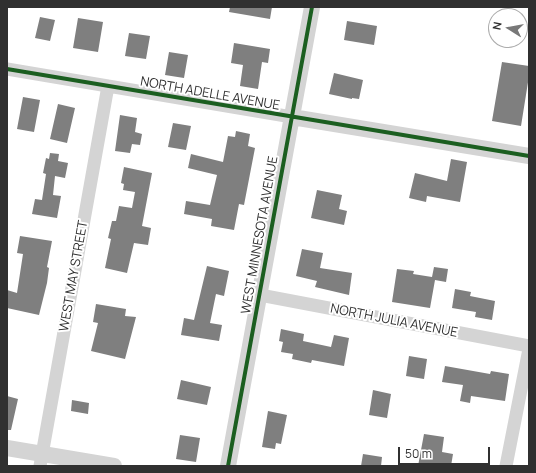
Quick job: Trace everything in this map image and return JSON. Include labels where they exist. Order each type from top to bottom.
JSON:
[{"type":"street","name":"WEST MINNESOTA AVENUE","points":[[228,466],[312,7]]},
{"type":"street","name":"NORTH ADELLE AVENUE","points":[[7,69],[292,118],[529,156]]},
{"type":"street","name":"WEST MAY STREET","points":[[41,460],[108,86]]},
{"type":"street","name":"NORTH JULIA AVENUE","points":[[260,295],[529,346]]},
{"type":"street","points":[[506,466],[529,349]]},
{"type":"street","points":[[7,448],[41,460],[114,466]]},
{"type":"building","points":[[230,7],[272,7],[270,19],[229,12]]},
{"type":"building","points":[[40,17],[55,20],[50,41],[35,38]]},
{"type":"building","points":[[78,18],[103,22],[98,52],[73,48]]},
{"type":"building","points":[[347,21],[377,26],[374,45],[344,40]]},
{"type":"building","points":[[129,33],[150,36],[146,59],[125,56]]},
{"type":"building","points":[[234,43],[270,49],[268,63],[262,62],[258,89],[240,86],[243,65],[231,63]]},
{"type":"building","points":[[169,52],[188,55],[184,78],[165,75]]},
{"type":"building","points":[[502,62],[529,66],[529,76],[521,126],[492,121]]},
{"type":"building","points":[[334,73],[363,80],[359,99],[329,94]]},
{"type":"building","points":[[23,97],[40,100],[34,132],[17,129]]},
{"type":"building","points":[[58,104],[75,108],[67,143],[50,139]]},
{"type":"building","points":[[120,115],[137,118],[135,132],[142,134],[140,145],[132,144],[130,153],[115,151]]},
{"type":"building","points":[[173,123],[191,126],[186,150],[168,147]]},
{"type":"building","points":[[236,131],[250,134],[248,146],[255,148],[244,205],[239,204],[234,230],[211,226],[212,219],[184,214],[186,201],[210,205],[217,175],[188,168],[191,154],[223,162],[228,136],[235,137]]},
{"type":"building","points":[[50,153],[59,154],[58,161],[68,163],[65,178],[55,176],[53,195],[61,196],[57,218],[32,214],[35,199],[42,200],[46,174],[43,173],[46,158],[49,159]]},
{"type":"building","points":[[451,159],[467,162],[460,202],[427,196],[426,202],[409,198],[415,173],[447,181]]},
{"type":"building","points":[[124,167],[152,173],[142,226],[151,228],[148,245],[134,243],[127,273],[105,268],[111,239],[108,238],[112,221],[116,221],[119,206],[132,208],[135,192],[123,190],[124,184],[121,183]]},
{"type":"building","points":[[317,190],[342,195],[339,209],[347,211],[344,225],[311,218]]},
{"type":"building","points":[[20,236],[52,241],[47,267],[49,268],[47,283],[39,315],[7,308],[7,290],[17,293],[23,254],[17,253]]},
{"type":"building","points":[[302,249],[323,253],[320,268],[352,273],[349,295],[315,287],[317,281],[296,276]]},
{"type":"building","points":[[207,266],[229,271],[224,296],[216,294],[210,323],[222,325],[219,341],[181,335],[184,318],[194,320]]},
{"type":"building","points":[[434,267],[448,269],[446,282],[435,280],[430,308],[392,302],[397,269],[414,271],[413,274],[432,277]]},
{"type":"building","points":[[455,289],[471,292],[470,296],[495,301],[492,320],[475,317],[476,312],[452,308]]},
{"type":"building","points":[[96,304],[126,309],[125,316],[136,317],[125,359],[91,351],[98,323],[93,322]]},
{"type":"building","points":[[281,329],[304,334],[303,341],[331,347],[334,335],[349,338],[344,366],[312,360],[311,363],[292,359],[293,354],[281,352],[283,342],[279,341]]},
{"type":"building","points":[[409,356],[427,359],[424,379],[406,376]]},
{"type":"building","points":[[445,366],[490,374],[491,371],[509,374],[505,401],[471,396],[470,403],[460,401],[463,385],[442,382]]},
{"type":"building","points":[[181,380],[211,387],[207,405],[177,399]]},
{"type":"building","points":[[373,390],[391,394],[387,418],[369,415]]},
{"type":"building","points":[[7,396],[18,399],[11,430],[7,430]]},
{"type":"building","points":[[72,400],[89,403],[88,414],[71,411]]},
{"type":"building","points":[[268,411],[287,415],[281,444],[276,443],[275,449],[262,447]]},
{"type":"building","points":[[424,434],[444,437],[442,452],[453,454],[451,466],[418,466]]},
{"type":"building","points":[[180,435],[200,438],[196,462],[176,459]]},
{"type":"building","points":[[363,454],[382,457],[381,466],[361,466]]},
{"type":"cycle path","points":[[228,466],[312,7]]},
{"type":"cycle path","points":[[7,69],[529,156]]}]
